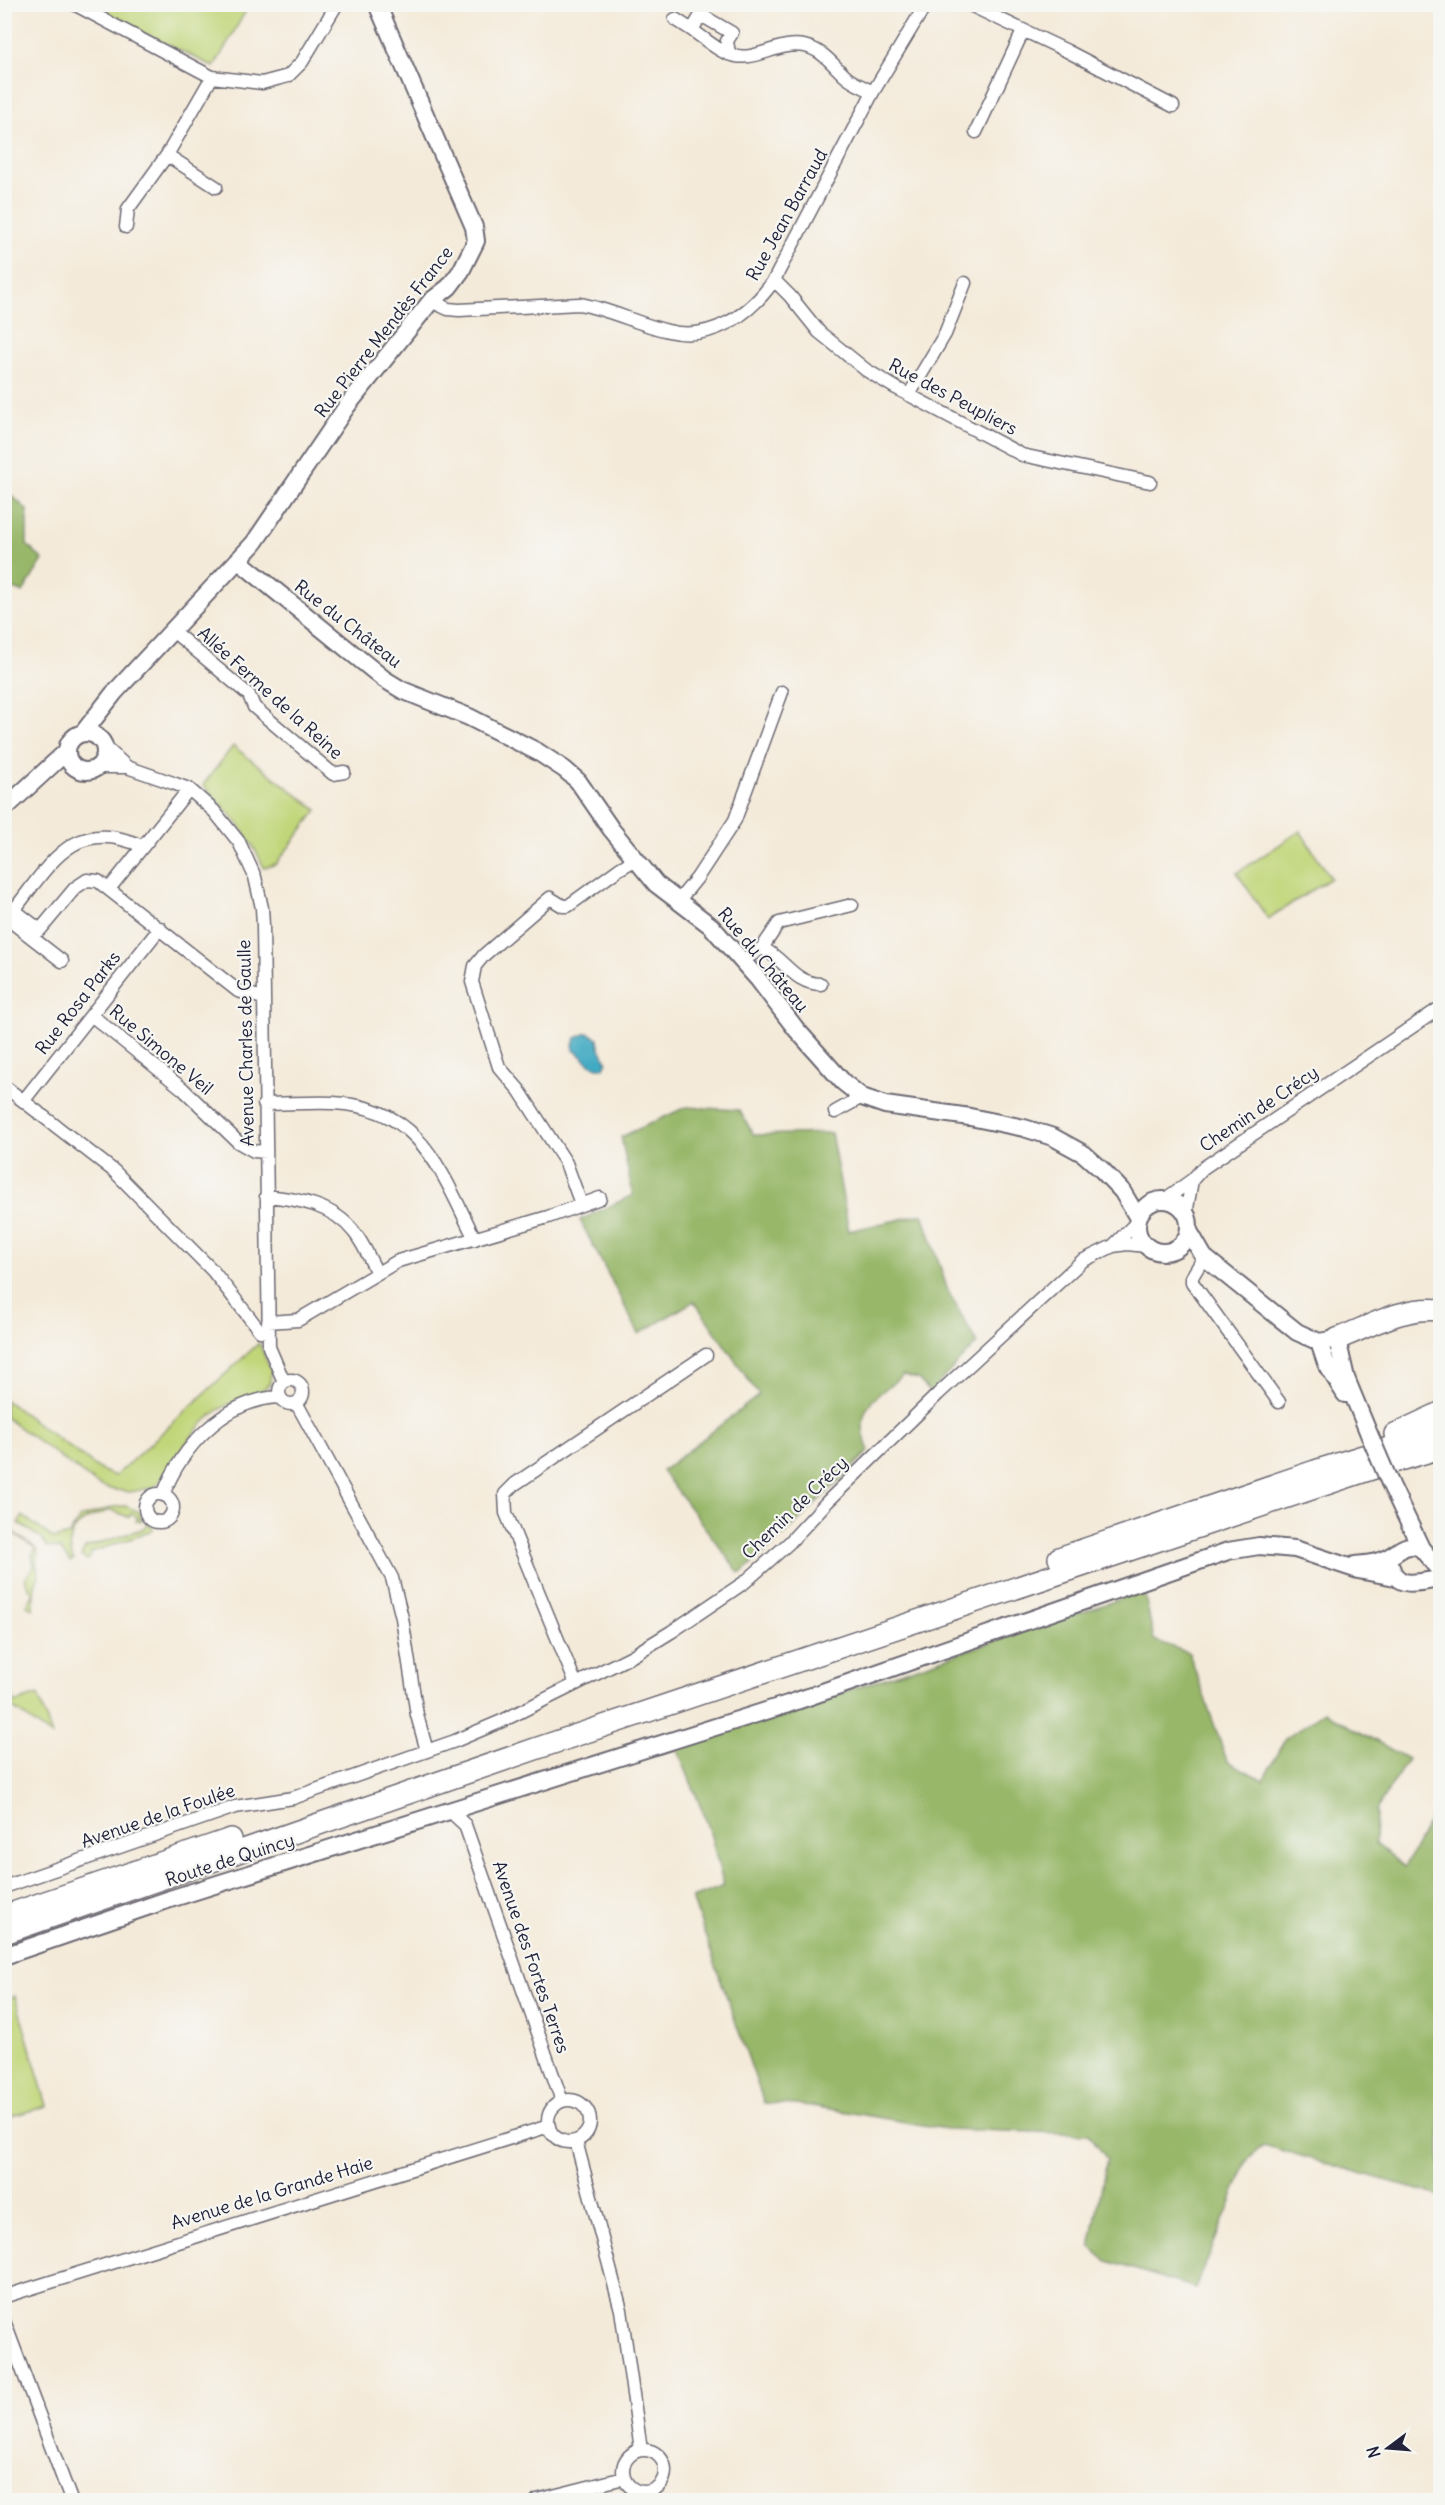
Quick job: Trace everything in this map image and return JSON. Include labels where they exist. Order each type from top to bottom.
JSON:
[{"type":"highway","points":[[1328,1340],[1404,1312],[1428,1308],[1440,1310]]},
{"type":"highway","points":[[1375,1324],[1420,1320],[1440,1325]]},
{"type":"highway","points":[[1315,1471],[1322,1460],[1383,1440],[1440,1413]]},
{"type":"highway","points":[[4,1916],[1315,1471],[1440,1432]]},
{"type":"highway","points":[[4,1933],[526,1752],[1374,1468],[1440,1448]]},
{"type":"highway","points":[[1374,1468],[1391,1472],[1407,1467],[1440,1463]]},
{"type":"street","points":[[74,4],[212,76],[262,83],[288,76],[302,62],[337,4]]},
{"type":"street","name":"Rue Pierre Mendès France","points":[[83,733],[111,698],[239,561],[283,502],[347,406],[431,302],[449,287],[461,272],[476,241],[474,227],[376,4]]},
{"type":"street","name":"Rue Jean Barraud","points":[[431,302],[448,309],[459,310],[579,304],[598,307],[669,332],[695,333],[736,319],[753,307],[774,280],[873,92],[926,4]]},
{"type":"street","points":[[968,4],[1173,106]]},
{"type":"street","points":[[692,30],[701,15],[732,33],[727,41],[729,54]]},
{"type":"street","points":[[675,19],[729,54],[747,57],[788,44],[806,46],[819,51],[831,60],[846,77],[873,92]]},
{"type":"street","points":[[976,132],[1023,30]]},
{"type":"street","points":[[126,227],[128,208],[167,155],[212,76]]},
{"type":"street","points":[[167,155],[216,187]]},
{"type":"street","name":"Rue des Peupliers","points":[[774,280],[819,332],[866,370],[909,395],[1022,455],[1150,482]]},
{"type":"street","points":[[909,395],[945,334],[965,283]]},
{"type":"street","name":"Rue du Château","points":[[239,561],[384,679],[402,690],[469,717],[538,753],[564,769],[578,781],[656,884],[711,926],[796,1029],[843,1082],[862,1097],[885,1105],[970,1117],[1024,1128],[1053,1137],[1084,1154],[1102,1170],[1122,1191],[1138,1220]]},
{"type":"street","name":"Allée Ferme de la Reine","points":[[174,632],[249,695],[254,707],[333,774],[344,772]]},
{"type":"street","points":[[679,900],[697,878],[735,820],[782,692]]},
{"type":"street","name":"Rue Pierre Mendès France","points":[[103,743],[111,698]]},
{"type":"street","points":[[4,809],[25,788],[67,751],[72,739],[83,733],[95,734],[103,743],[105,758],[98,767],[89,771],[75,768],[57,772],[25,788]]},
{"type":"street","name":"Avenue Charles de Gaulle","points":[[103,743],[127,767]]},
{"type":"street","points":[[67,751],[69,760],[75,768]]},
{"type":"street","name":"Avenue Charles de Gaulle","points":[[98,767],[127,767],[189,789],[214,811],[238,842],[255,877],[262,908],[269,1347],[284,1382]]},
{"type":"street","points":[[109,889],[189,789]]},
{"type":"street","points":[[142,846],[122,837],[97,836],[77,841],[51,862],[14,910],[40,930],[75,888],[87,880],[98,881],[238,991],[263,998]]},
{"type":"street","points":[[581,1204],[566,1163],[519,1090],[499,1067],[472,982],[473,974],[484,955],[550,898],[563,906],[568,906],[619,868],[636,859]]},
{"type":"street","points":[[742,961],[762,948],[779,923],[852,905]]},
{"type":"street","points":[[4,916],[62,961]]},
{"type":"street","name":"Rue Rosa Parks","points":[[24,1100],[160,928]]},
{"type":"street","points":[[762,948],[773,953],[798,978],[809,984],[821,984]]},
{"type":"street","name":"Chemin de Crécy","points":[[1164,1200],[1192,1180],[1203,1168],[1440,1008]]},
{"type":"street","name":"Rue Simone Veil","points":[[91,1015],[183,1089],[238,1142],[254,1151],[266,1152]]},
{"type":"street","points":[[4,1086],[114,1171],[213,1271],[260,1331],[298,1320],[399,1261],[548,1217],[600,1198]]},
{"type":"street","points":[[835,1112],[862,1097]]},
{"type":"street","points":[[264,1104],[355,1105],[376,1110],[404,1125],[430,1152],[475,1239]]},
{"type":"street","points":[[1192,1180],[1186,1214],[1188,1232],[1204,1257],[1297,1332],[1311,1340],[1328,1340],[1390,1483],[1430,1558],[1428,1570],[1419,1581]]},
{"type":"street","points":[[266,1196],[311,1203],[339,1216],[355,1233],[377,1273]]},
{"type":"street","points":[[1186,1214],[1177,1204],[1164,1200],[1147,1205],[1138,1220],[1139,1235],[1146,1246],[1159,1251],[1173,1250],[1204,1257]]},
{"type":"street","name":"Chemin de Crécy","points":[[1113,1246],[1138,1220]]},
{"type":"street","points":[[1173,1250],[1183,1243],[1188,1232]]},
{"type":"street","name":"Chemin de Crécy","points":[[427,1751],[502,1721],[632,1656],[745,1582],[789,1543],[827,1502],[938,1394],[1082,1261],[1113,1246],[1127,1244],[1146,1246]]},
{"type":"street","points":[[1204,1257],[1192,1277],[1192,1282],[1279,1402]]},
{"type":"street","points":[[576,1684],[506,1513],[505,1494],[515,1484],[705,1355]]},
{"type":"street","points":[[296,1381],[302,1386],[302,1398],[297,1404],[285,1403],[279,1397],[279,1389],[284,1382],[296,1381]]},
{"type":"street","points":[[164,1495],[173,1475],[192,1447],[216,1421],[231,1410],[252,1402],[279,1397]]},
{"type":"street","points":[[297,1404],[393,1578],[402,1618],[417,1715],[427,1751]]},
{"type":"street","points":[[1398,1499],[1402,1527],[1390,1566],[1395,1576],[1407,1584],[1440,1579]]},
{"type":"street","points":[[1342,1565],[1368,1564],[1408,1545],[1430,1558]]},
{"type":"street","name":"Route de Quincy","points":[[4,1956],[170,1899],[788,1704],[1228,1551],[1259,1546],[1295,1549],[1358,1570],[1395,1576]]},
{"type":"street","name":"Avenue de la Foulée","points":[[4,1887],[235,1807],[293,1797],[427,1751]]},
{"type":"street","name":"Avenue des Fortes Terres","points":[[465,1825],[469,1810],[467,1804]]},
{"type":"street","name":"Avenue des Fortes Terres","points":[[449,1810],[465,1825],[562,2101]]},
{"type":"street","points":[[562,2101],[582,2103],[590,2114],[590,2127],[587,2133],[576,2141],[569,2142],[556,2138],[549,2126],[549,2114],[562,2101]]},
{"type":"street","name":"Avenue de la Grande Haie","points":[[5,2299],[549,2126]]},
{"type":"street","points":[[576,2141],[621,2310],[641,2450]]},
{"type":"street","points":[[4,2321],[71,2500]]},
{"type":"street","points":[[641,2450],[657,2455],[664,2470],[661,2482],[647,2496],[633,2489],[624,2478],[624,2463],[631,2454],[641,2450]]},
{"type":"street","points":[[537,2500],[624,2478]]},
{"type":"green space","points":[[87,5],[249,5],[214,67]]},
{"type":"green space","points":[[4,488],[27,510],[27,545],[43,560],[23,592],[5,587]]},
{"type":"green space","points":[[233,746],[317,810],[276,864],[264,868],[245,833],[203,785]]},
{"type":"green space","points":[[1300,831],[1331,878],[1268,919],[1237,873]]},
{"type":"green space","points":[[686,1107],[739,1110],[754,1135],[831,1133],[849,1231],[923,1214],[948,1291],[977,1343],[930,1392],[918,1379],[903,1375],[874,1399],[864,1415],[863,1425],[869,1451],[786,1533],[740,1574],[662,1471],[759,1395],[694,1301],[639,1334],[580,1220],[633,1195],[621,1137]]},
{"type":"green space","points":[[259,1343],[271,1371],[270,1383],[258,1392],[223,1407],[199,1427],[155,1487],[130,1492],[109,1489],[97,1484],[5,1417],[5,1400],[101,1470],[115,1476]]},
{"type":"green space","points":[[125,1506],[140,1512],[142,1521],[136,1521],[138,1517],[131,1514],[129,1517],[111,1510],[84,1521],[73,1532],[70,1539],[73,1560],[70,1562],[60,1549],[48,1547],[41,1538],[18,1523],[23,1516],[54,1539],[69,1535],[80,1518],[113,1507]]},
{"type":"green space","points":[[148,1524],[153,1530],[150,1532],[92,1552],[89,1559],[86,1560],[81,1556],[85,1548],[142,1529]]},
{"type":"green space","points":[[36,1549],[39,1576],[35,1585],[33,1609],[27,1605],[33,1595],[25,1579],[34,1566],[32,1555]]},
{"type":"green space","points":[[1144,1591],[1154,1640],[1189,1653],[1227,1761],[1263,1780],[1285,1739],[1324,1712],[1408,1759],[1376,1810],[1375,1844],[1405,1867],[1440,1801],[1440,2196],[1263,2145],[1247,2161],[1196,2288],[1107,2261],[1090,2247],[1107,2159],[1089,2134],[946,2129],[812,2106],[764,2103],[692,1898],[724,1886],[708,1825],[677,1748]]},
{"type":"green space","points":[[5,1676],[14,1703],[38,1695],[52,1736],[5,1702]]},
{"type":"green space","points":[[15,1996],[47,2106],[5,2118],[5,1999]]},
{"type":"water","points":[[587,1033],[598,1038],[599,1047],[607,1061],[604,1068],[593,1066],[574,1050],[573,1044],[576,1038]]}]
